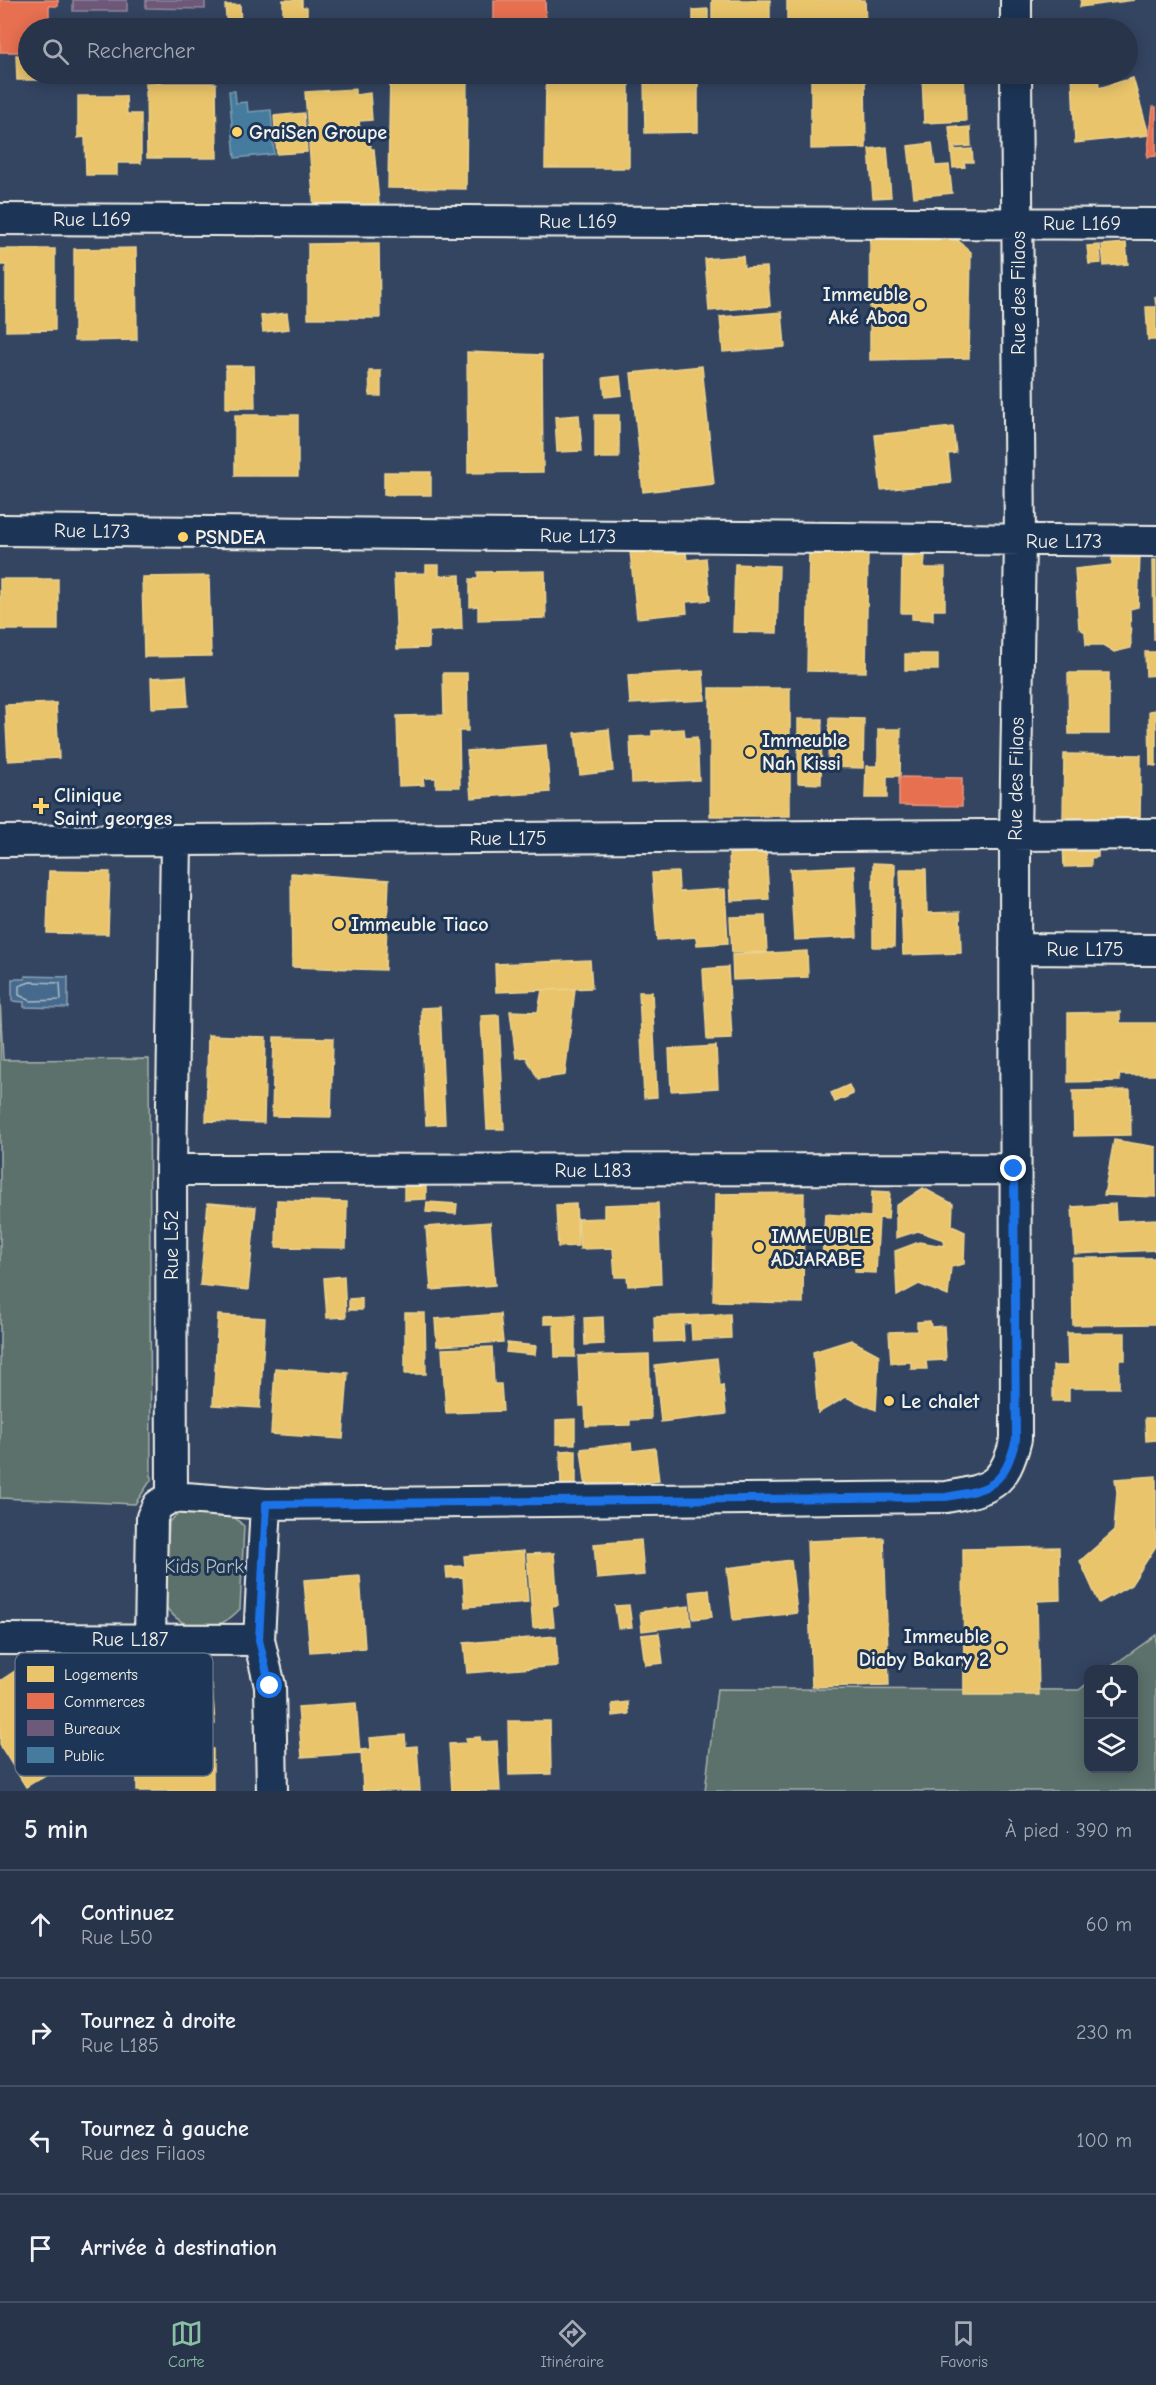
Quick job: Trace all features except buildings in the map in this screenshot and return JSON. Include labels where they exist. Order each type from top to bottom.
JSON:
[{"type":"street","points":[[1016,0],[1016,18]]},
{"type":"street","name":"Rue des Filaos","points":[[266,1504],[946,1497],[979,1491],[999,1480],[1011,1460],[1016,1439],[1015,835],[1020,541],[1016,84]]},
{"type":"street","name":"Rue L169","points":[[0,219],[1156,224]]},
{"type":"street","name":"Rue L173","points":[[0,530],[1156,541]]},
{"type":"street","name":"Rue L175","points":[[0,841],[1156,834]]},
{"type":"street","name":"Rue L52","points":[[172,1497],[171,1170],[176,841]]},
{"type":"street","name":"Rue L175","points":[[1015,949],[1156,950]]},
{"type":"street","name":"Rue L183","points":[[171,1170],[1014,1169]]},
{"type":"street","points":[[150,1640],[152,1517],[158,1505],[172,1497],[266,1504],[259,1640],[270,1686],[272,1791]]},
{"type":"street","name":"Rue L187","points":[[0,1639],[259,1640]]},
{"type":"green space","points":[[0,998],[3,1060],[149,1059],[151,1480],[135,1504],[0,1498]]},
{"type":"green space","name":"Kids Park","points":[[193,1508],[233,1516],[244,1526],[240,1609],[221,1623],[211,1627],[201,1628],[182,1622],[165,1606],[169,1522],[179,1513]]},
{"type":"green space","points":[[1156,1635],[1156,1791],[705,1791],[717,1689],[1079,1690],[1084,1686],[1084,1773],[1138,1773],[1138,1665],[1114,1665]]},
{"type":"water","points":[[25,976],[68,977],[68,1008],[24,1007],[24,1002],[12,1001],[12,979],[25,979]]},
{"type":"place","name":"GraiSen Groupe","points":[[237,132]]},
{"type":"place","name":"Immeuble Aké Aboa","points":[[920,305]]},
{"type":"place","name":"PSNDEA","points":[[183,537]]},
{"type":"place","name":"Immeuble Nah Kissi","points":[[750,752]]},
{"type":"place","name":"Clinique Saint georges","points":[[41,806]]},
{"type":"place","name":"Immeuble Tiaco","points":[[339,924]]},
{"type":"place","name":"IMMEUBLE ADJARABE","points":[[759,1247]]},
{"type":"place","name":"Le chalet","points":[[889,1401]]},
{"type":"place","name":"Immeuble Diaby Bakary 2","points":[[1001,1648]]},
{"type":"route","points":[[270,1686],[259,1640],[266,1504],[946,1497],[979,1491],[999,1480],[1011,1460],[1016,1439],[1014,1169]]}]
